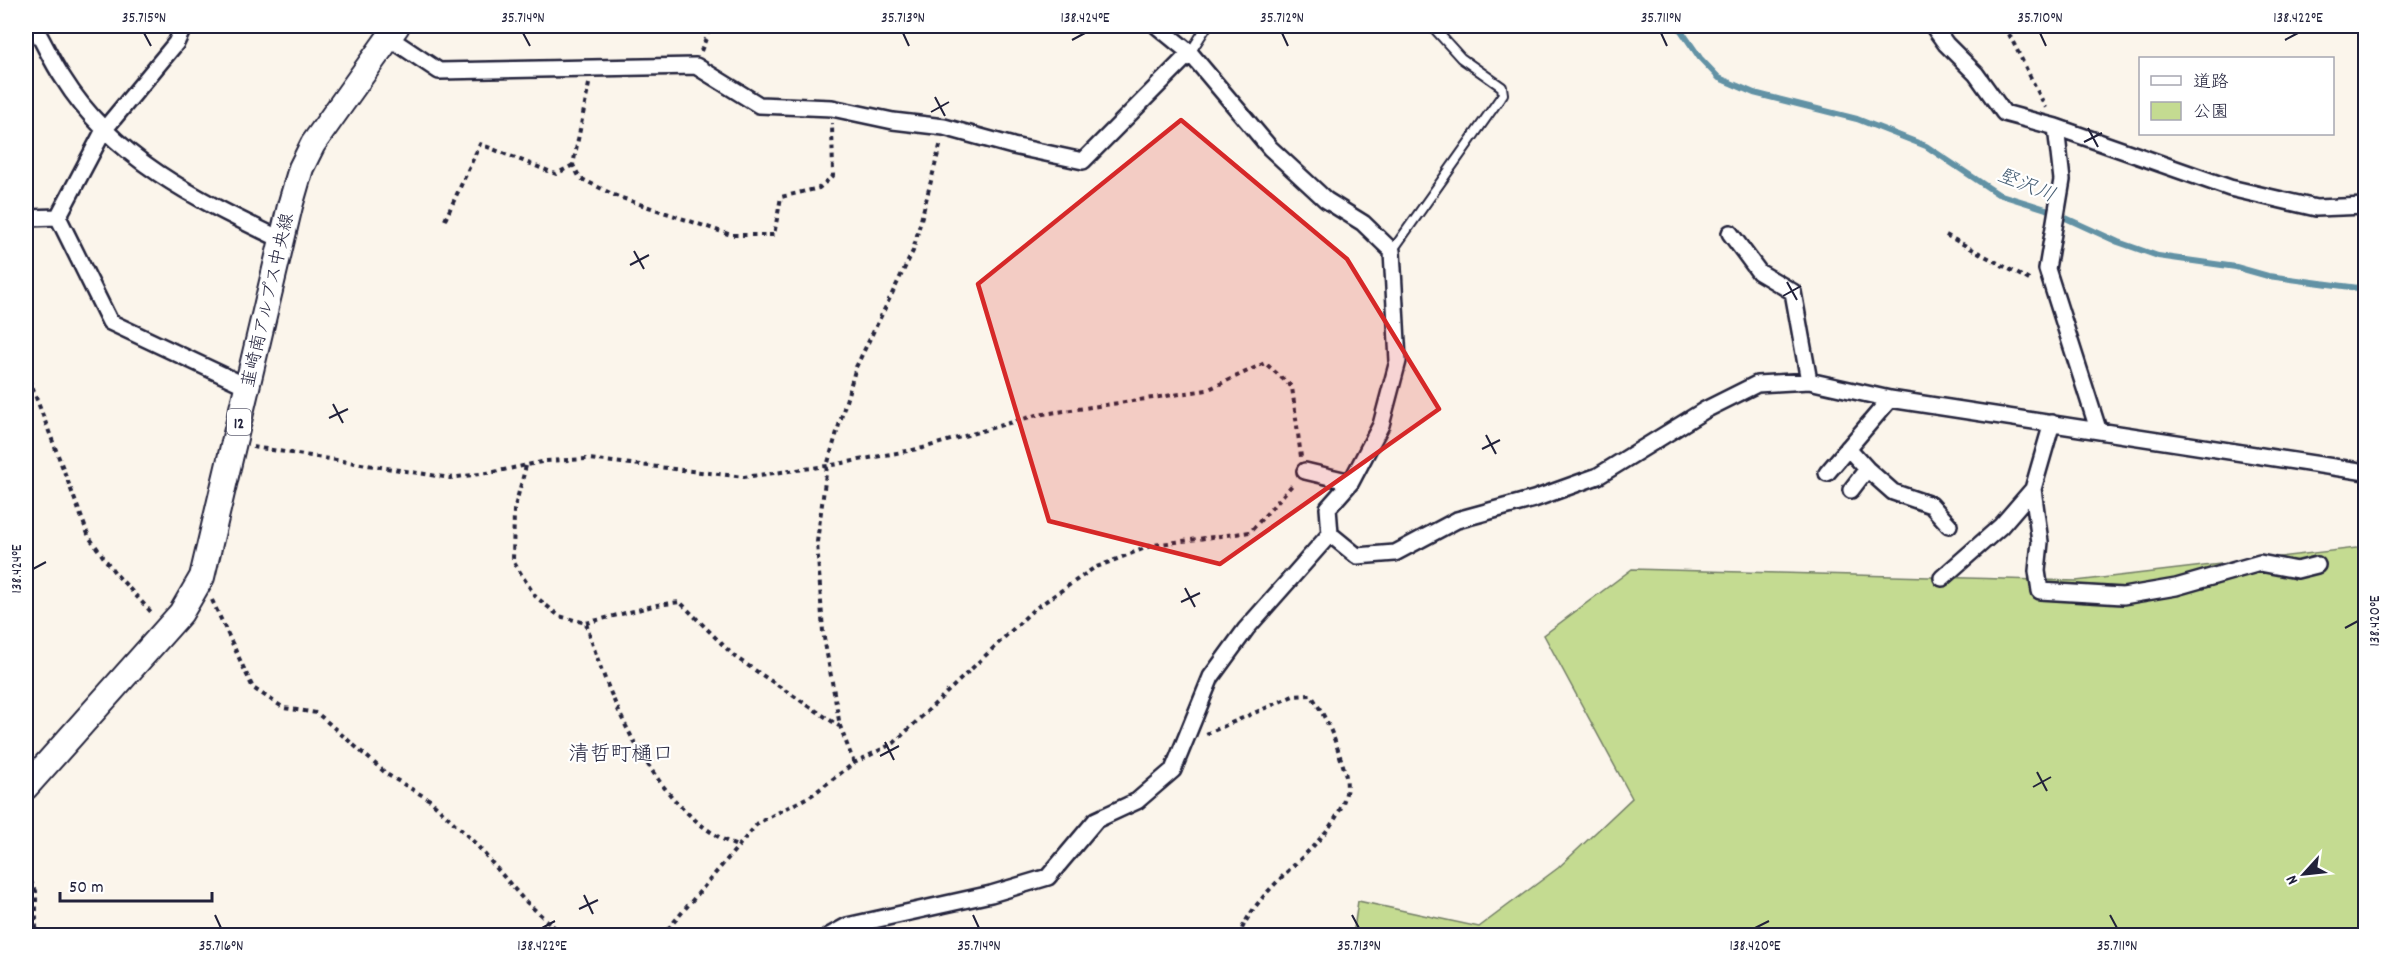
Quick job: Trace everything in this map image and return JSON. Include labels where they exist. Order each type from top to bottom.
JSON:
[{"type":"main road","name":"韮崎南アルプス中央線","points":[[26,787],[181,613],[202,577],[246,386],[301,168],[313,144],[393,31]]},
{"type":"street","points":[[34,26],[63,80],[104,129],[150,170],[185,192],[282,240]]},
{"type":"street","points":[[58,217],[104,129],[176,43],[184,26]]},
{"type":"street","points":[[829,936],[847,926],[990,894],[1048,877],[1095,820],[1137,801],[1173,770],[1211,677],[1246,629],[1330,534],[1328,508],[1351,482],[1381,425],[1398,361],[1392,251],[1363,223],[1326,200],[1270,148],[1190,53],[1157,26]]},
{"type":"street","points":[[1933,26],[1946,44],[1976,74],[2004,113],[2055,127],[2230,188],[2316,208],[2366,206]]},
{"type":"street","points":[[393,31],[438,71],[696,66],[759,105],[832,108],[894,121],[944,126],[1013,146],[1083,161],[1190,53]]},
{"type":"street","points":[[2055,127],[2062,180],[2047,270],[2053,295],[2098,429]]},
{"type":"street","points":[[26,218],[58,217]]},
{"type":"street","points":[[58,217],[110,322],[246,386]]},
{"type":"street","points":[[1730,233],[1760,272],[1793,292],[1809,381]]},
{"type":"street","points":[[1330,534],[1357,556],[1395,553],[1457,520],[1534,499],[1598,476],[1704,410],[1757,384],[1809,381],[1890,399],[2098,429],[2216,450],[2366,472]]},
{"type":"street","points":[[1827,473],[1890,399]]},
{"type":"street","points":[[2052,423],[2033,489],[2040,542],[2037,571],[2040,591],[2123,596],[2176,587],[2260,563],[2297,570],[2317,565]]},
{"type":"street","points":[[1848,448],[1893,492],[1931,505],[1949,525]]},
{"type":"street","points":[[1851,490],[1867,469]]},
{"type":"street","points":[[1305,471],[1351,482]]},
{"type":"street","points":[[1942,578],[2001,526],[2033,489]]},
{"type":"lane","points":[[1190,53],[1207,26]]},
{"type":"lane","points":[[1392,251],[1503,94],[1502,87],[1461,58],[1432,26]]},
{"type":"path","points":[[696,66],[711,26]]},
{"type":"path","points":[[2005,26],[2055,127]]},
{"type":"path","points":[[592,69],[573,165],[580,178],[616,196],[731,235],[774,235],[781,197],[819,188],[833,176],[832,108]]},
{"type":"path","points":[[854,763],[840,726],[823,632],[817,542],[827,466],[856,367],[913,252],[944,126]]},
{"type":"path","points":[[445,220],[480,144],[556,174],[573,165]]},
{"type":"path","points":[[1946,236],[2015,271],[2053,295]]},
{"type":"path","points":[[234,444],[450,478],[588,459],[744,477],[827,466],[923,448],[1037,415],[1207,390],[1265,363],[1292,387],[1299,449],[1305,471],[1250,532],[1153,545],[1094,568],[1033,610],[894,743],[854,763],[812,795],[758,823],[662,936]]},
{"type":"path","points":[[26,371],[89,537],[115,573],[166,630]]},
{"type":"path","points":[[526,466],[514,510],[513,561],[535,596],[559,616],[586,623],[657,605],[680,602],[735,657],[840,726]]},
{"type":"path","points":[[202,577],[254,688],[284,708],[318,713],[388,775],[430,800],[475,843],[523,899],[564,936]]},
{"type":"path","points":[[586,623],[601,674],[616,706],[667,792],[716,837],[737,846]]},
{"type":"path","points":[[1186,742],[1293,696],[1311,695],[1328,720],[1347,775],[1346,793],[1333,824],[1260,899],[1239,936]]},
{"type":"path","points":[[26,873],[36,891],[36,936]]},
{"type":"highlighted area","points":[[1181,120],[1347,259],[1439,409],[1220,564],[1049,521],[978,284]]},
{"type":"green space","points":[[2365,547],[2365,935],[1353,936],[1358,901],[1479,927],[1558,868],[1632,798],[1544,635],[1632,569],[2076,581]]},
{"type":"waterway","name":"堅沢川","points":[[1678,26],[1700,58],[1719,78],[1754,93],[1857,119],[1926,146],[1998,194],[2046,209],[2118,242],[2158,256],[2236,267],[2268,276],[2366,289]]},
{"type":"district","name":"清哲町樋口","points":[[621,753]]}]
